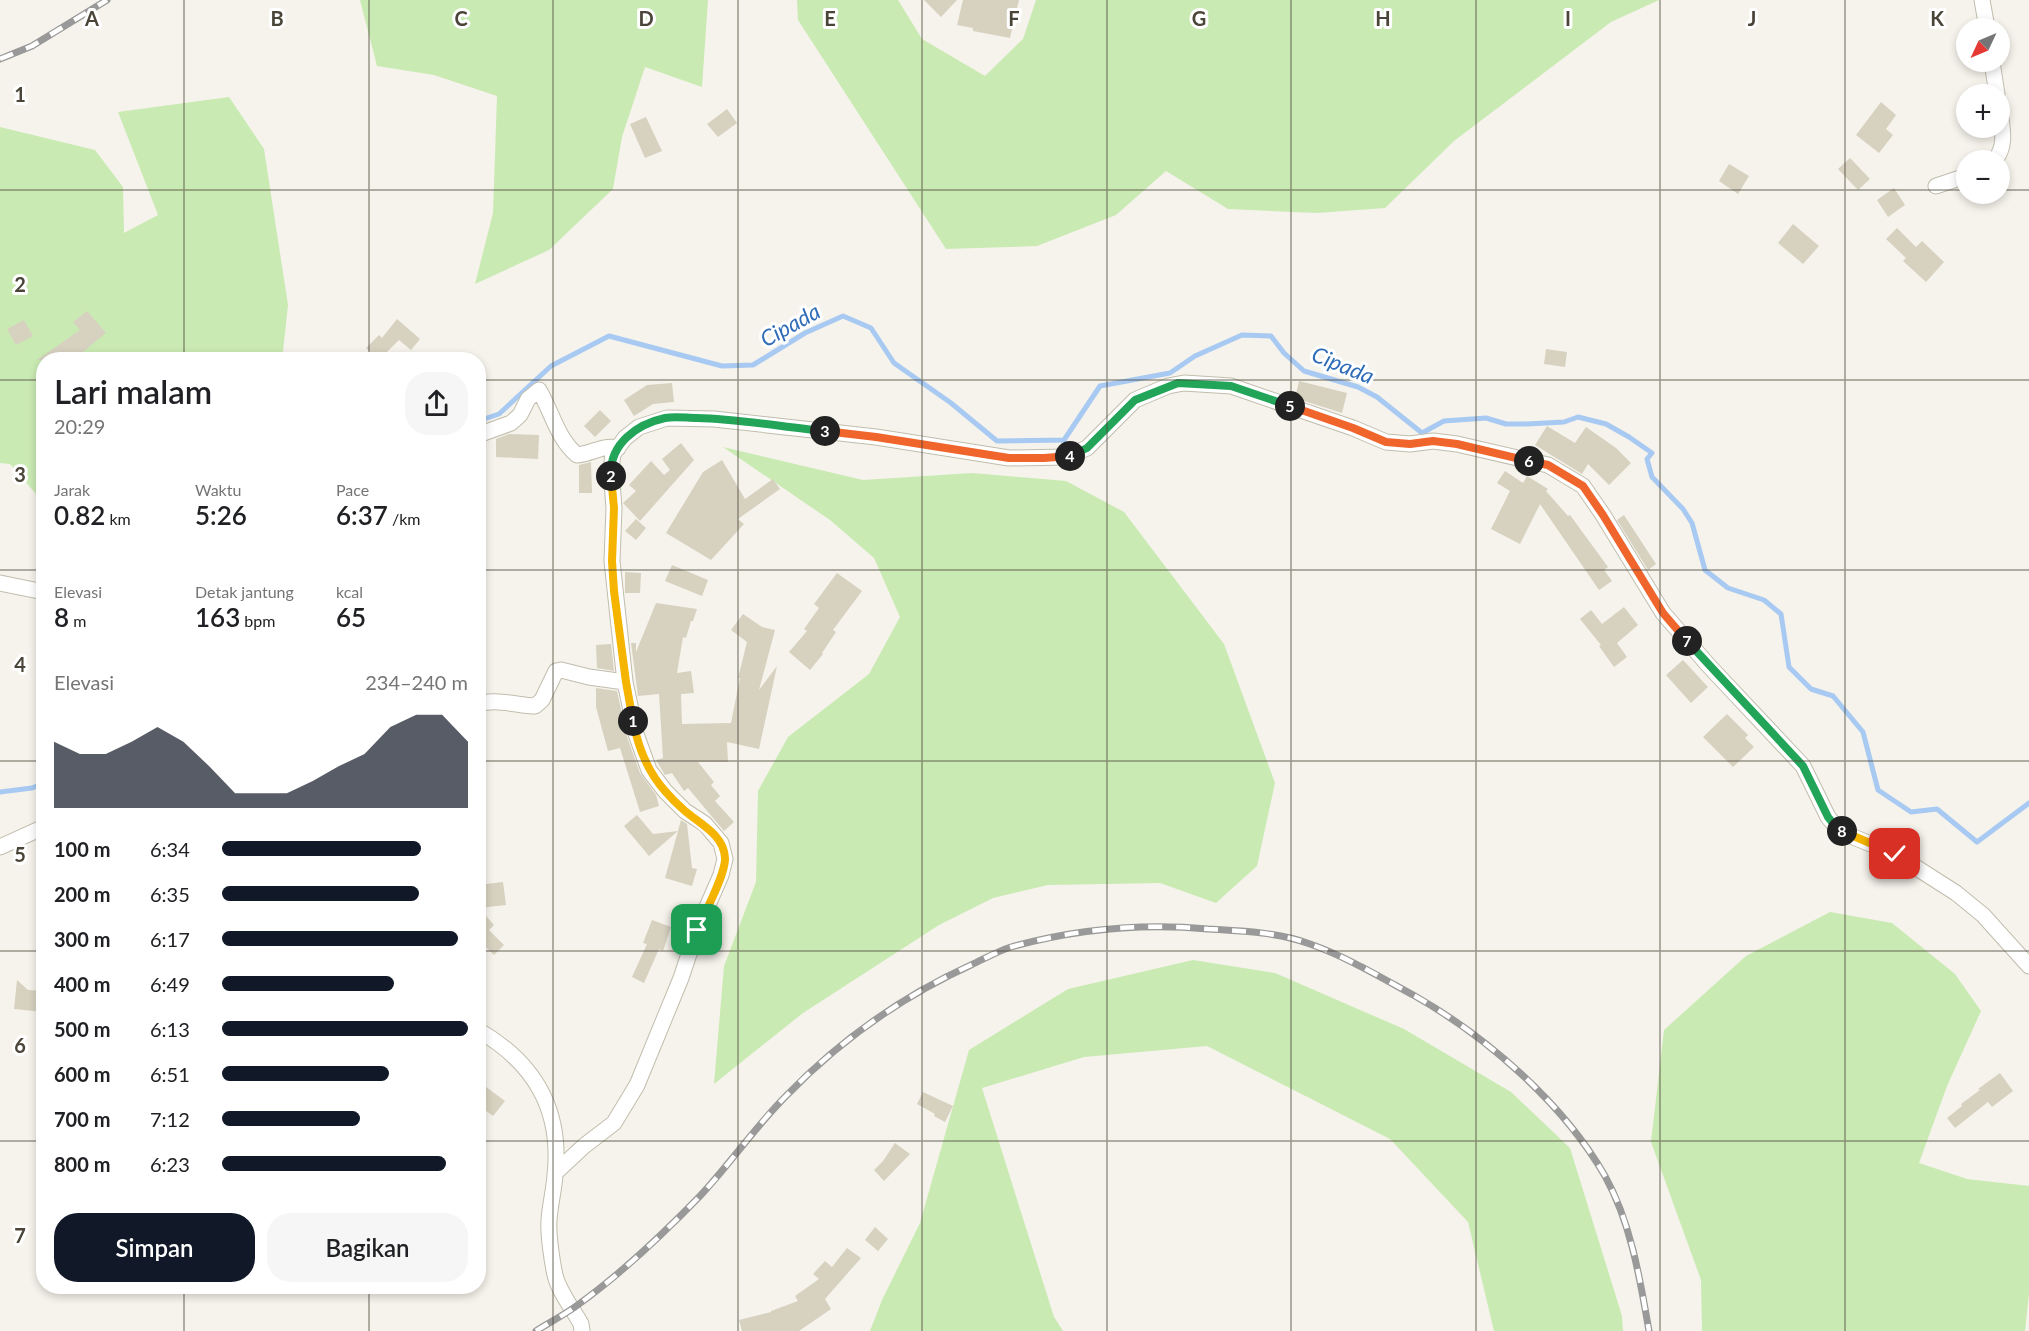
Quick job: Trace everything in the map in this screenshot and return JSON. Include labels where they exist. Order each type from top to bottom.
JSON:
[{"type":"street","points":[[1982,0],[1985,18]]},
{"type":"street","points":[[1936,186],[1956,180]]},
{"type":"street","points":[[555,1173],[584,1146],[614,1123],[637,1085],[681,978],[725,859],[721,843],[705,824],[685,811],[665,791],[650,770],[636,734],[626,682],[612,561],[614,508],[611,470],[613,454],[625,438],[639,427],[667,418],[714,419],[876,437],[1009,458],[1066,457],[1087,448],[1135,400],[1168,386],[1184,383],[1231,386],[1353,428],[1386,442],[1410,444],[1433,441],[1457,444],[1548,465],[1583,486],[1663,613],[1709,666],[1803,766],[1828,817],[1836,827],[1851,836],[1895,854],[1956,893],[1983,915],[2029,966]]},
{"type":"street","points":[[486,432],[511,423],[520,415],[528,399],[539,390],[567,447],[577,455],[588,454],[606,446],[618,448]]},
{"type":"street","points":[[0,583],[36,590]]},
{"type":"street","points":[[486,702],[535,706],[542,700],[552,676],[556,671],[561,670],[589,677],[626,682]]},
{"type":"street","points":[[0,847],[36,831]]},
{"type":"street","points":[[486,1036],[511,1054],[534,1078],[550,1110],[557,1138],[549,1221],[555,1277],[581,1324],[582,1331]]},
{"type":"green space","points":[[360,0],[708,0],[702,87],[645,67],[622,137],[613,189],[549,250],[475,284],[493,213],[497,96],[434,75],[377,66]]},
{"type":"green space","points":[[797,0],[898,0],[922,39],[985,76],[1023,39],[1036,0],[1659,0],[1611,22],[1454,141],[1385,208],[1317,213],[1228,209],[1166,171],[1116,215],[1037,246],[946,249],[798,20]]},
{"type":"green space","points":[[229,97],[264,149],[288,305],[283,352],[36,352],[36,494],[10,464],[0,463],[0,127],[95,150],[123,187],[124,233],[158,215],[118,112]]},
{"type":"green space","points":[[723,447],[863,480],[972,473],[1066,481],[1124,512],[1224,644],[1275,783],[1257,866],[1216,903],[1160,883],[1048,885],[993,898],[939,925],[803,1013],[714,1084],[724,966],[756,882],[758,791],[788,737],[869,674],[900,617],[874,558],[830,520]]},
{"type":"green space","points":[[1830,912],[1892,923],[1955,974],[1981,1011],[1947,1086],[1919,1163],[1967,1179],[2029,1186],[2029,1293],[2025,1331],[1702,1331],[1701,1280],[1651,1142],[1664,1030],[1746,956]]},
{"type":"green space","points":[[1193,960],[1275,973],[1404,1029],[1511,1092],[1570,1148],[1622,1316],[1623,1331],[1494,1331],[1468,1222],[1390,1139],[1207,1046],[1084,1057],[982,1088],[1054,1317],[1063,1331],[870,1331],[882,1300],[920,1223],[969,1050],[1068,989]]},
{"type":"building","points":[[924,0],[957,0],[941,17]]},
{"type":"building","points":[[963,0],[1019,0],[1010,38],[973,31],[973,28],[957,25]]},
{"type":"building","points":[[1881,102],[1896,115],[1886,129],[1893,135],[1879,153],[1856,135]]},
{"type":"building","points":[[727,109],[737,123],[718,137],[707,124]]},
{"type":"building","points":[[646,117],[662,151],[645,158],[630,124]]},
{"type":"building","points":[[1850,158],[1870,179],[1858,190],[1838,169]]},
{"type":"building","points":[[1729,164],[1749,176],[1738,194],[1719,181]]},
{"type":"building","points":[[1894,188],[1905,205],[1888,217],[1877,200]]},
{"type":"building","points":[[1793,224],[1819,246],[1803,264],[1778,243]]},
{"type":"building","points":[[1897,228],[1916,247],[1922,241],[1944,262],[1926,282],[1903,261],[1906,258],[1886,239]]},
{"type":"building","points":[[87,311],[106,333],[83,352],[48,352],[80,330],[73,322]]},
{"type":"building","points":[[397,319],[420,339],[411,350],[399,340],[387,352],[370,352],[366,348],[379,335],[382,338]]},
{"type":"building","points":[[24,320],[33,336],[16,345],[7,329]]},
{"type":"building","points":[[1546,349],[1567,352],[1565,367],[1544,364]]},
{"type":"building","points":[[1299,381],[1347,393],[1342,413],[1295,398]]},
{"type":"building","points":[[672,383],[674,402],[653,404],[634,416],[624,400],[647,385]]},
{"type":"building","points":[[600,410],[611,421],[595,437],[584,426]]},
{"type":"building","points":[[1547,426],[1575,443],[1586,427],[1616,448],[1631,463],[1609,485],[1588,464],[1582,474],[1535,445]]},
{"type":"building","points":[[509,434],[539,435],[538,459],[496,457],[496,439]]},
{"type":"building","points":[[681,443],[694,460],[640,521],[623,503],[636,491],[629,485],[651,461],[664,475],[670,470],[662,459]]},
{"type":"building","points":[[722,460],[745,499],[773,479],[780,489],[738,519],[744,524],[711,560],[666,533],[703,472]]},
{"type":"building","points":[[591,462],[592,493],[579,493],[579,465]]},
{"type":"building","points":[[1505,471],[1523,483],[1527,476],[1548,489],[1546,491],[1568,516],[1570,515],[1608,567],[1604,570],[1612,581],[1599,590],[1540,504],[1520,544],[1491,529],[1510,491],[1497,483]]},
{"type":"building","points":[[1624,515],[1656,564],[1648,570],[1617,520]]},
{"type":"building","points":[[636,519],[646,528],[636,540],[625,531]]},
{"type":"building","points":[[672,565],[708,580],[702,596],[665,581]]},
{"type":"building","points":[[625,572],[641,573],[640,593],[625,593]]},
{"type":"building","points":[[837,573],[862,591],[833,630],[836,632],[810,670],[789,652],[807,631],[804,629],[819,608],[814,604]]},
{"type":"building","points":[[656,603],[697,609],[686,638],[683,637],[677,673],[691,671],[694,693],[681,694],[682,724],[731,723],[740,678],[738,678],[747,642],[731,630],[743,614],[762,627],[775,630],[759,690],[777,666],[759,749],[727,742],[728,762],[698,762],[714,782],[711,785],[720,796],[715,801],[734,822],[724,831],[688,788],[684,791],[672,773],[665,775],[656,760],[663,758],[659,694],[638,696],[631,643],[636,643],[636,652]]},
{"type":"building","points":[[1624,607],[1638,625],[1617,643],[1627,657],[1614,667],[1599,646],[1601,645],[1580,619],[1591,610],[1602,624]]},
{"type":"building","points":[[611,644],[614,671],[597,668],[596,645]]},
{"type":"building","points":[[1683,660],[1708,687],[1691,703],[1666,675]]},
{"type":"building","points":[[596,688],[617,691],[627,737],[640,773],[656,795],[659,806],[640,812],[620,748],[608,751],[596,707]]},
{"type":"building","points":[[1727,714],[1748,735],[1745,738],[1754,747],[1733,767],[1703,737]]},
{"type":"building","points":[[637,815],[653,834],[678,831],[649,856],[624,826]]},
{"type":"building","points":[[681,820],[687,824],[692,868],[697,869],[692,886],[665,878]]},
{"type":"building","points":[[503,882],[506,905],[486,907],[486,884]]},
{"type":"building","points":[[486,916],[494,925],[489,930],[504,945],[494,955],[486,948]]},
{"type":"building","points":[[652,920],[671,927],[663,951],[659,949],[644,983],[632,977],[647,944],[643,943]]},
{"type":"building","points":[[17,980],[28,990],[36,990],[36,1011],[14,1009]]},
{"type":"building","points":[[2000,1073],[2013,1091],[1992,1107],[1988,1102],[1955,1128],[1947,1118],[1980,1090],[1978,1089]]},
{"type":"building","points":[[486,1087],[505,1101],[493,1116],[486,1111]]},
{"type":"building","points":[[923,1092],[953,1106],[945,1122],[917,1104]]},
{"type":"building","points":[[895,1143],[910,1154],[884,1181],[874,1170]]},
{"type":"building","points":[[875,1227],[888,1239],[878,1251],[865,1240]]},
{"type":"building","points":[[847,1248],[861,1258],[825,1299],[831,1309],[799,1331],[742,1331],[739,1320],[771,1312],[798,1301],[795,1296],[819,1279],[813,1274],[825,1261],[832,1267]]},
{"type":"waterway","name":"Cipada","points":[[486,418],[499,414],[551,366],[609,336],[722,366],[753,365],[805,333],[843,316],[871,328],[894,363],[951,403],[997,441],[1064,440],[1100,386],[1170,373],[1195,356],[1242,335],[1271,336],[1284,353],[1304,371],[1358,387],[1377,397],[1422,433],[1444,421],[1486,418],[1506,424],[1527,424],[1564,422],[1578,417],[1606,424],[1629,437],[1652,453],[1647,459],[1652,477],[1683,509],[1692,523],[1705,570],[1728,588],[1764,600],[1781,614],[1789,667],[1811,689],[1833,696],[1863,732],[1878,790],[1911,812],[1937,809],[1977,842],[2029,803]]},
{"type":"waterway","name":"Cipada","points":[[0,792],[36,786]]},
{"type":"railway","points":[[0,59],[32,46],[107,0]]},
{"type":"railway","points":[[536,1331],[579,1304],[642,1253],[700,1196],[786,1096],[828,1057],[873,1021],[946,977],[1011,947],[1084,932],[1133,927],[1183,927],[1259,933],[1310,944],[1350,961],[1415,996],[1469,1031],[1496,1052],[1522,1074],[1568,1123],[1605,1176],[1628,1232],[1649,1331]]},
{"type":"route","points":[[697,930],[721,875],[725,859],[721,843],[705,824],[685,811],[665,791],[650,770],[636,734],[626,682],[612,561],[614,508],[611,470],[613,454],[625,438],[639,427],[667,418],[714,419],[876,437],[1009,458],[1066,457],[1087,448],[1135,400],[1178,383],[1231,386],[1353,428],[1386,442],[1410,444],[1433,441],[1457,444],[1548,465],[1572,478],[1583,486],[1603,515],[1663,613],[1709,666],[1803,766],[1828,817],[1836,827],[1851,836],[1895,854]]}]
